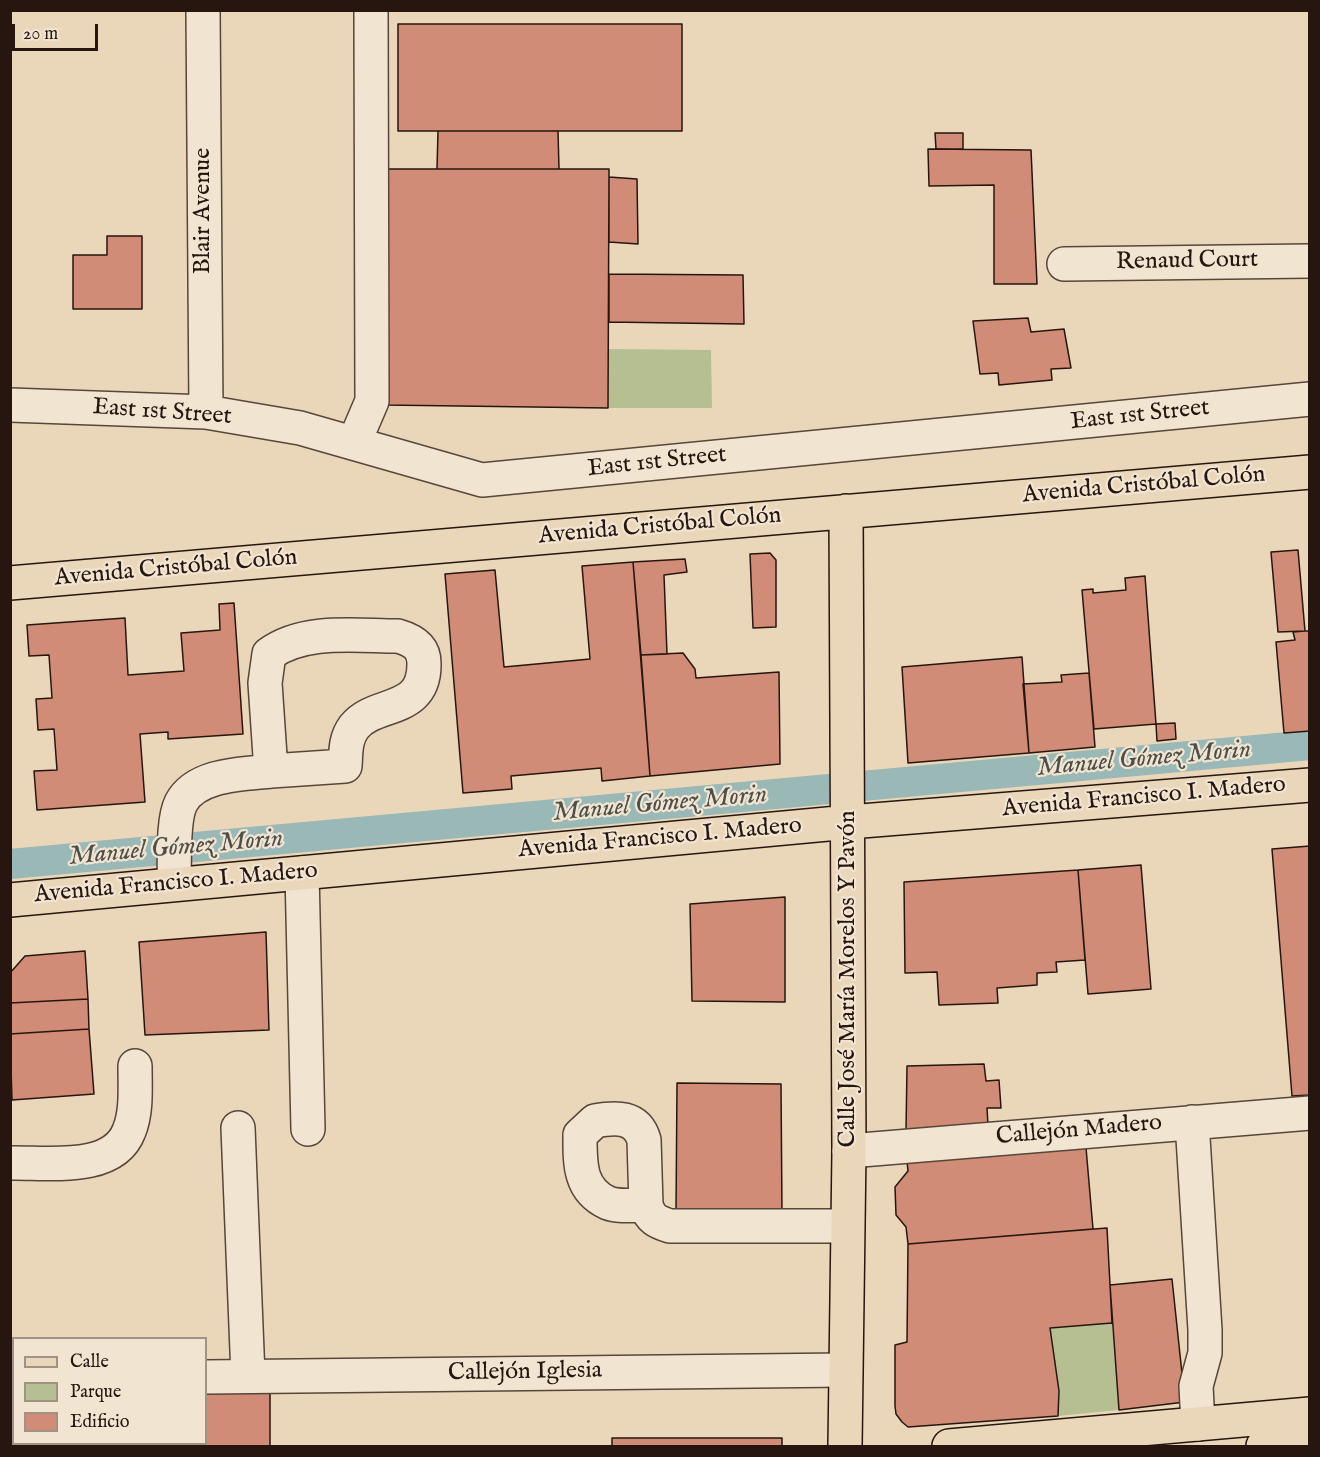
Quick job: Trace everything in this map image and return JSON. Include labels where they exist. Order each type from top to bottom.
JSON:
[{"type":"main road","name":"Avenida Cristóbal Colón","points":[[10,583],[1310,472]]},
{"type":"main road","name":"Calle José María Morelos Y Pavón","points":[[845,1446],[846,1226],[849,1151],[846,512]]},
{"type":"main road","points":[[10,604],[174,591],[593,550],[654,527]]},
{"type":"main road","name":"Avenida Francisco I. Madero","points":[[10,900],[849,822],[1310,785]]},
{"type":"main road","points":[[949,1446],[1310,1414]]},
{"type":"main road","points":[[1263,1446],[1310,1442]]},
{"type":"street","name":"Blair Avenue","points":[[203,10],[206,412]]},
{"type":"street","points":[[354,443],[372,400],[371,10]]},
{"type":"street","name":"Renaud Court","points":[[1064,264],[1310,261]]},
{"type":"street","name":"East 1st Street","points":[[10,405],[206,412],[300,428],[482,480],[1310,399]]},
{"type":"street","points":[[174,883],[181,804],[193,790],[213,780],[234,774],[345,766],[346,738],[355,725],[366,716],[404,703],[417,690],[424,668],[421,649],[411,640],[398,636],[310,638],[281,645],[269,654],[265,683],[271,771]]},
{"type":"street","points":[[302,873],[308,1129]]},
{"type":"street","points":[[10,1163],[88,1161],[119,1149],[130,1131],[135,1103],[135,1066]]},
{"type":"street","name":"Callejón Madero","points":[[849,1151],[1310,1113]]},
{"type":"street","points":[[1192,1122],[1206,1330],[1206,1353],[1196,1386],[1198,1424]]},
{"type":"street","points":[[238,1128],[248,1376]]},
{"type":"street","points":[[646,1205],[649,1215],[656,1222],[670,1226],[846,1226]]},
{"type":"street","name":"Callejón Iglesia","points":[[207,1377],[845,1370]]},
{"type":"green space","points":[[609,349],[711,350],[712,408],[608,408]]},
{"type":"green space","points":[[1112,1323],[1119,1410],[1058,1416],[1059,1391],[1050,1328]]},
{"type":"building","points":[[398,24],[682,24],[682,131],[398,131]]},
{"type":"building","points":[[438,131],[558,131],[559,169],[437,169]]},
{"type":"building","points":[[935,133],[963,133],[963,149],[936,149]]},
{"type":"building","points":[[928,149],[1031,150],[1037,284],[994,284],[994,185],[929,186]]},
{"type":"building","points":[[384,169],[609,169],[608,408],[384,405]]},
{"type":"building","points":[[609,177],[637,179],[638,244],[609,242]]},
{"type":"building","points":[[107,236],[142,236],[142,309],[73,309],[73,255],[107,255]]},
{"type":"building","points":[[609,274],[743,275],[744,324],[609,322]]},
{"type":"building","points":[[1028,318],[1031,332],[1064,329],[1071,368],[1051,369],[1052,380],[999,385],[998,373],[980,374],[973,321]]},
{"type":"building","points":[[1298,550],[1305,631],[1278,632],[1271,552]]},
{"type":"building","points":[[770,553],[776,560],[776,627],[753,628],[750,554]]},
{"type":"building","points":[[685,559],[687,572],[664,575],[667,654],[641,655],[633,562]]},
{"type":"building","points":[[633,562],[650,776],[602,781],[601,768],[511,776],[512,789],[463,793],[445,574],[495,570],[504,667],[590,659],[582,566]]},
{"type":"building","points":[[1145,576],[1156,724],[1094,729],[1082,590],[1093,589],[1093,593],[1126,590],[1125,578]]},
{"type":"building","points":[[234,603],[243,734],[168,739],[168,732],[140,734],[145,802],[37,810],[34,771],[57,770],[54,729],[38,730],[36,699],[52,698],[49,655],[29,656],[27,625],[125,618],[128,675],[184,671],[181,633],[220,630],[219,604]]},
{"type":"building","points":[[1310,631],[1310,731],[1284,733],[1276,642],[1295,640],[1293,632]]},
{"type":"building","points":[[683,653],[695,669],[696,678],[779,672],[780,764],[650,776],[641,655]]},
{"type":"building","points":[[1022,657],[1029,753],[908,763],[902,667]]},
{"type":"building","points":[[1089,673],[1095,747],[1029,753],[1023,684],[1062,682],[1061,675]]},
{"type":"building","points":[[1175,723],[1176,739],[1157,741],[1156,724]]},
{"type":"building","points":[[1310,846],[1310,1095],[1292,1096],[1272,849]]},
{"type":"building","points":[[1141,865],[1151,989],[1088,994],[1078,870]]},
{"type":"building","points":[[1078,870],[1085,960],[1056,962],[1057,972],[1037,973],[1037,985],[997,988],[998,1003],[939,1005],[937,972],[905,973],[904,882]]},
{"type":"building","points":[[785,897],[785,1002],[692,1001],[690,904]]},
{"type":"building","points":[[266,932],[269,1030],[145,1035],[139,942]]},
{"type":"building","points":[[85,951],[88,999],[10,1003],[10,973],[25,956]]},
{"type":"building","points":[[88,999],[89,1029],[10,1034],[10,1003]]},
{"type":"building","points":[[89,1029],[94,1094],[12,1100],[10,1034]]},
{"type":"building","points":[[984,1064],[986,1081],[999,1080],[1001,1108],[987,1108],[988,1125],[906,1131],[907,1066]]},
{"type":"building","points":[[677,1083],[781,1084],[782,1214],[676,1213]]},
{"type":"building","points":[[1085,1136],[1093,1229],[908,1244],[906,1227],[896,1215],[895,1187],[908,1171],[906,1151]]},
{"type":"building","points":[[1107,1228],[1112,1323],[1050,1328],[1059,1391],[1058,1416],[908,1427],[902,1422],[896,1414],[895,1406],[895,1345],[907,1342],[908,1244]]},
{"type":"building","points":[[1172,1279],[1185,1402],[1119,1410],[1110,1285]]},
{"type":"building","points":[[207,1391],[270,1391],[270,1446],[148,1446],[207,1445]]},
{"type":"building","points":[[10,1394],[12,1394],[12,1445],[15,1446],[10,1446]]},
{"type":"building","points":[[612,1438],[782,1438],[782,1446],[612,1446]]},
{"type":"building","points":[[21,1445],[148,1445],[148,1446]]},
{"type":"waterway","name":"Manuel Gómez Morin","points":[[10,864],[1310,745]]}]
